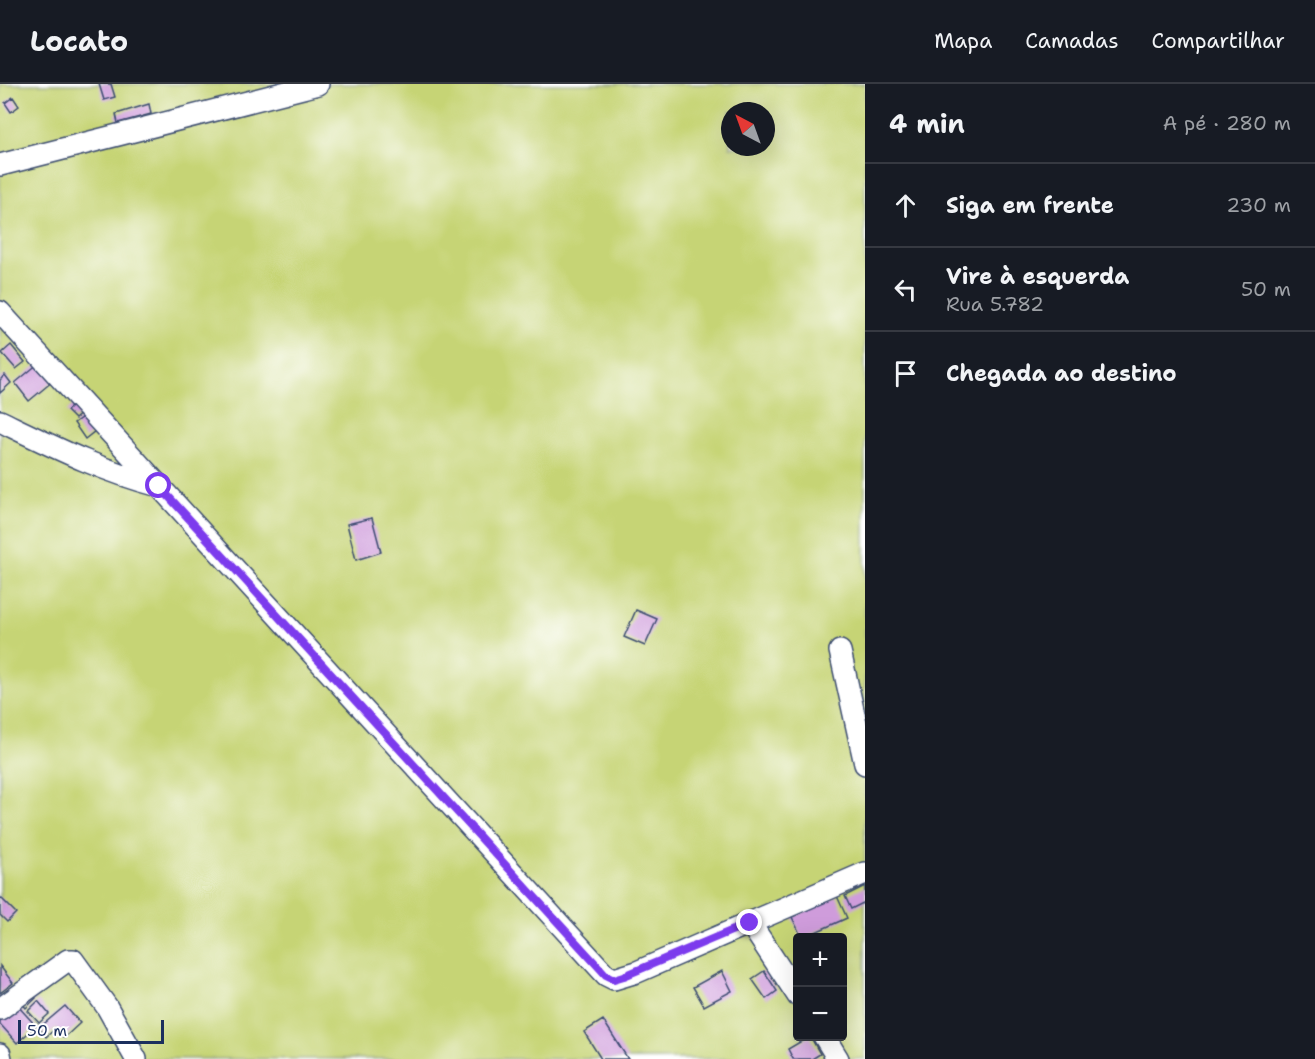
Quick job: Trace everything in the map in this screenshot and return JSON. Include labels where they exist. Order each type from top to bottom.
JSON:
[{"type":"street","points":[[0,165],[318,84]]},
{"type":"street","points":[[0,312],[606,975],[614,979],[638,972],[865,873]]},
{"type":"street","points":[[0,421],[76,459],[124,477],[159,486]]},
{"type":"street","points":[[840,651],[857,694],[865,764]]},
{"type":"street","points":[[750,923],[793,988]]},
{"type":"street","points":[[0,1009],[68,960],[73,960],[107,1007],[136,1059]]},
{"type":"street","points":[[827,1041],[838,1059]]},
{"type":"street","points":[[0,1054],[1,1059]]},
{"type":"green space","points":[[0,84],[865,84],[865,1059],[0,1059]]},
{"type":"building","points":[[99,84],[111,84],[115,97],[104,100]]},
{"type":"building","points":[[13,97],[19,106],[11,112],[5,103]]},
{"type":"building","points":[[149,104],[151,114],[118,123],[116,114]]},
{"type":"building","points":[[11,345],[25,362],[16,369],[2,353]]},
{"type":"building","points":[[39,363],[53,381],[29,401],[15,383]]},
{"type":"building","points":[[5,375],[11,383],[0,393],[0,380]]},
{"type":"building","points":[[75,403],[84,411],[75,419],[67,411]]},
{"type":"building","points":[[84,416],[95,431],[85,439],[74,423]]},
{"type":"building","points":[[372,518],[381,552],[356,560],[347,524]]},
{"type":"building","points":[[636,610],[657,619],[645,646],[624,637]]},
{"type":"building","points":[[865,886],[865,902],[851,909],[845,896]]},
{"type":"building","points":[[837,896],[847,918],[813,933],[800,933],[792,917]]},
{"type":"building","points":[[0,897],[16,913],[7,922],[0,915]]},
{"type":"building","points":[[0,966],[13,983],[0,993]]},
{"type":"building","points":[[722,971],[732,991],[704,1006],[693,987]]},
{"type":"building","points":[[764,971],[777,991],[766,999],[752,979]]},
{"type":"building","points":[[29,990],[36,998],[26,1008],[19,1000]]},
{"type":"building","points":[[38,1001],[49,1014],[39,1023],[28,1011]]},
{"type":"building","points":[[17,1005],[36,1026],[17,1043],[0,1024],[0,1020]]},
{"type":"building","points":[[65,1006],[80,1023],[64,1038],[56,1028],[46,1037],[39,1028]]},
{"type":"building","points":[[603,1020],[628,1059],[601,1059],[584,1032]]},
{"type":"building","points":[[802,1041],[813,1041],[820,1054],[812,1059],[793,1059],[788,1049]]},
{"type":"route","points":[[159,486],[606,975],[614,979],[638,972],[750,923]]}]
